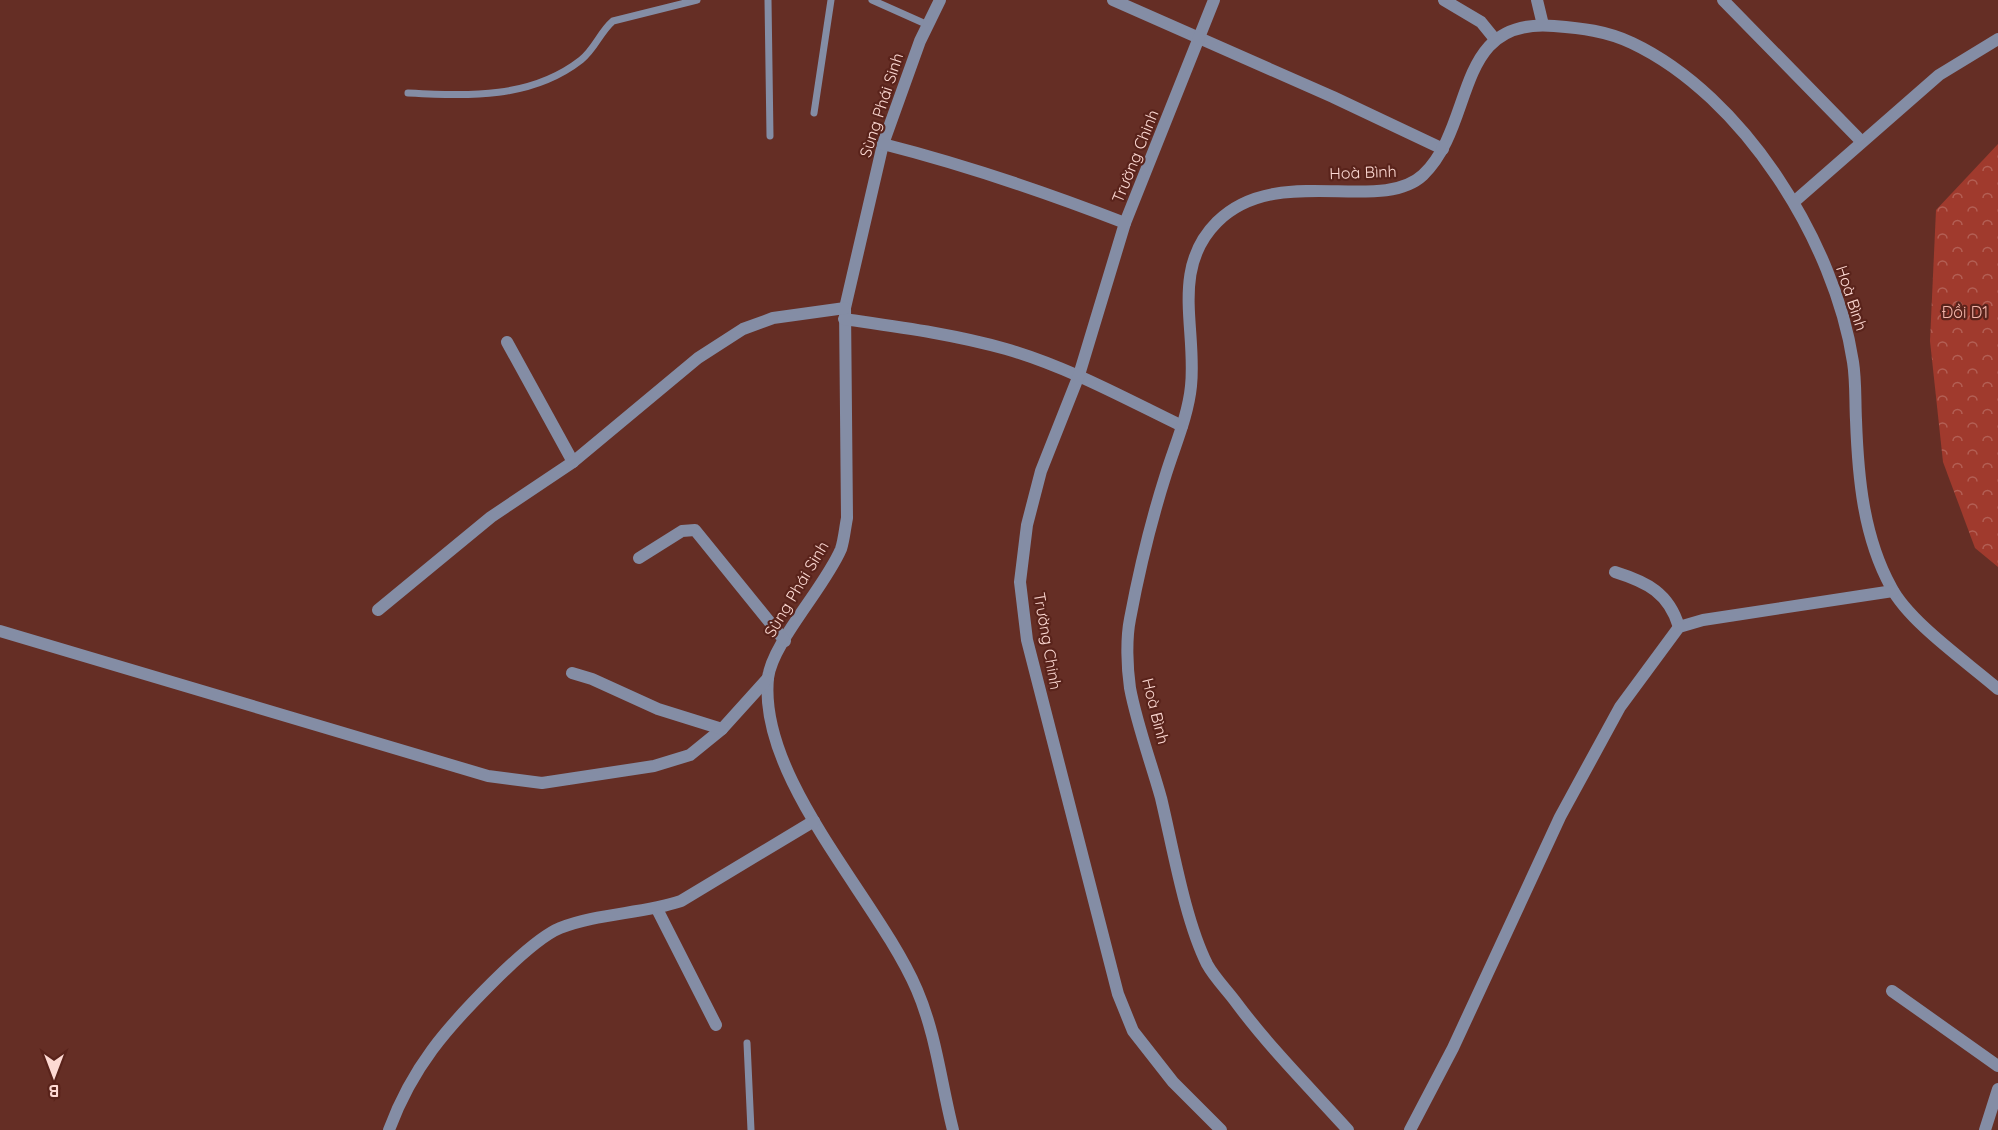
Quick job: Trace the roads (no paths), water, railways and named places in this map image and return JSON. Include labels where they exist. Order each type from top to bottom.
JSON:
[{"type":"street","name":"Sùng Phái Sinh","points":[[940,0],[928,25],[883,144],[845,314],[847,518],[841,548],[770,663],[767,690],[772,721],[783,760],[814,821],[879,922],[916,988],[930,1027],[953,1130]]},
{"type":"street","points":[[1113,0],[1443,148]]},
{"type":"street","name":"Trường Chinh","points":[[1214,0],[1125,223],[1079,375],[1041,471],[1027,525],[1020,582],[1027,640],[1118,994],[1133,1031],[1173,1082],[1221,1130]]},
{"type":"street","points":[[1444,0],[1481,22],[1494,38]]},
{"type":"street","points":[[1537,0],[1543,25]]},
{"type":"street","points":[[1723,0],[1861,141]]},
{"type":"street","name":"Hoà Bình","points":[[1348,1130],[1257,1030],[1208,966],[1190,913],[1130,686],[1128,626],[1151,527],[1182,426],[1191,387],[1191,352],[1186,308],[1191,272],[1200,244],[1213,225],[1233,207],[1263,195],[1302,190],[1394,190],[1412,184],[1429,170],[1443,148],[1480,59],[1494,38],[1514,28],[1543,25],[1606,32],[1633,44],[1677,70],[1752,143],[1795,201],[1833,284],[1846,330],[1855,379],[1858,461],[1863,501],[1871,538],[1893,591],[1903,606],[1998,689]]},
{"type":"street","points":[[1795,201],[1939,75],[1998,39]]},
{"type":"street","points":[[883,144],[995,174],[1125,223]]},
{"type":"street","points":[[378,610],[491,517],[573,462],[698,358],[743,329],[773,318],[845,314],[946,334],[1007,350],[1079,375],[1182,426]]},
{"type":"street","points":[[507,342],[573,462]]},
{"type":"street","points":[[639,558],[682,531],[695,531],[785,641]]},
{"type":"street","points":[[1615,572],[1637,579],[1662,594],[1675,613],[1680,627]]},
{"type":"street","points":[[1410,1130],[1453,1048],[1560,817],[1620,707],[1680,627],[1703,620],[1893,591]]},
{"type":"street","points":[[0,632],[488,776],[542,783],[654,766],[690,755],[722,729],[768,678]]},
{"type":"street","points":[[572,674],[592,679],[658,709],[722,729]]},
{"type":"street","points":[[389,1130],[396,1112],[432,1050],[511,963],[559,928],[657,909],[681,901],[814,821]]},
{"type":"street","points":[[657,909],[716,1025]]},
{"type":"street","points":[[1892,991],[1998,1066]]},
{"type":"street","points":[[1985,1130],[1998,1089]]},
{"type":"lane","points":[[408,93],[473,96],[524,89],[555,78],[583,59],[598,43],[605,28],[613,21],[697,0]]},
{"type":"lane","points":[[768,0],[770,136]]},
{"type":"lane","points":[[814,113],[831,0]]},
{"type":"lane","points":[[872,0],[928,25]]},
{"type":"lane","points":[[747,1043],[751,1130]]},
{"type":"park label","name":"Đồi D1","points":[[1965,312]]}]
